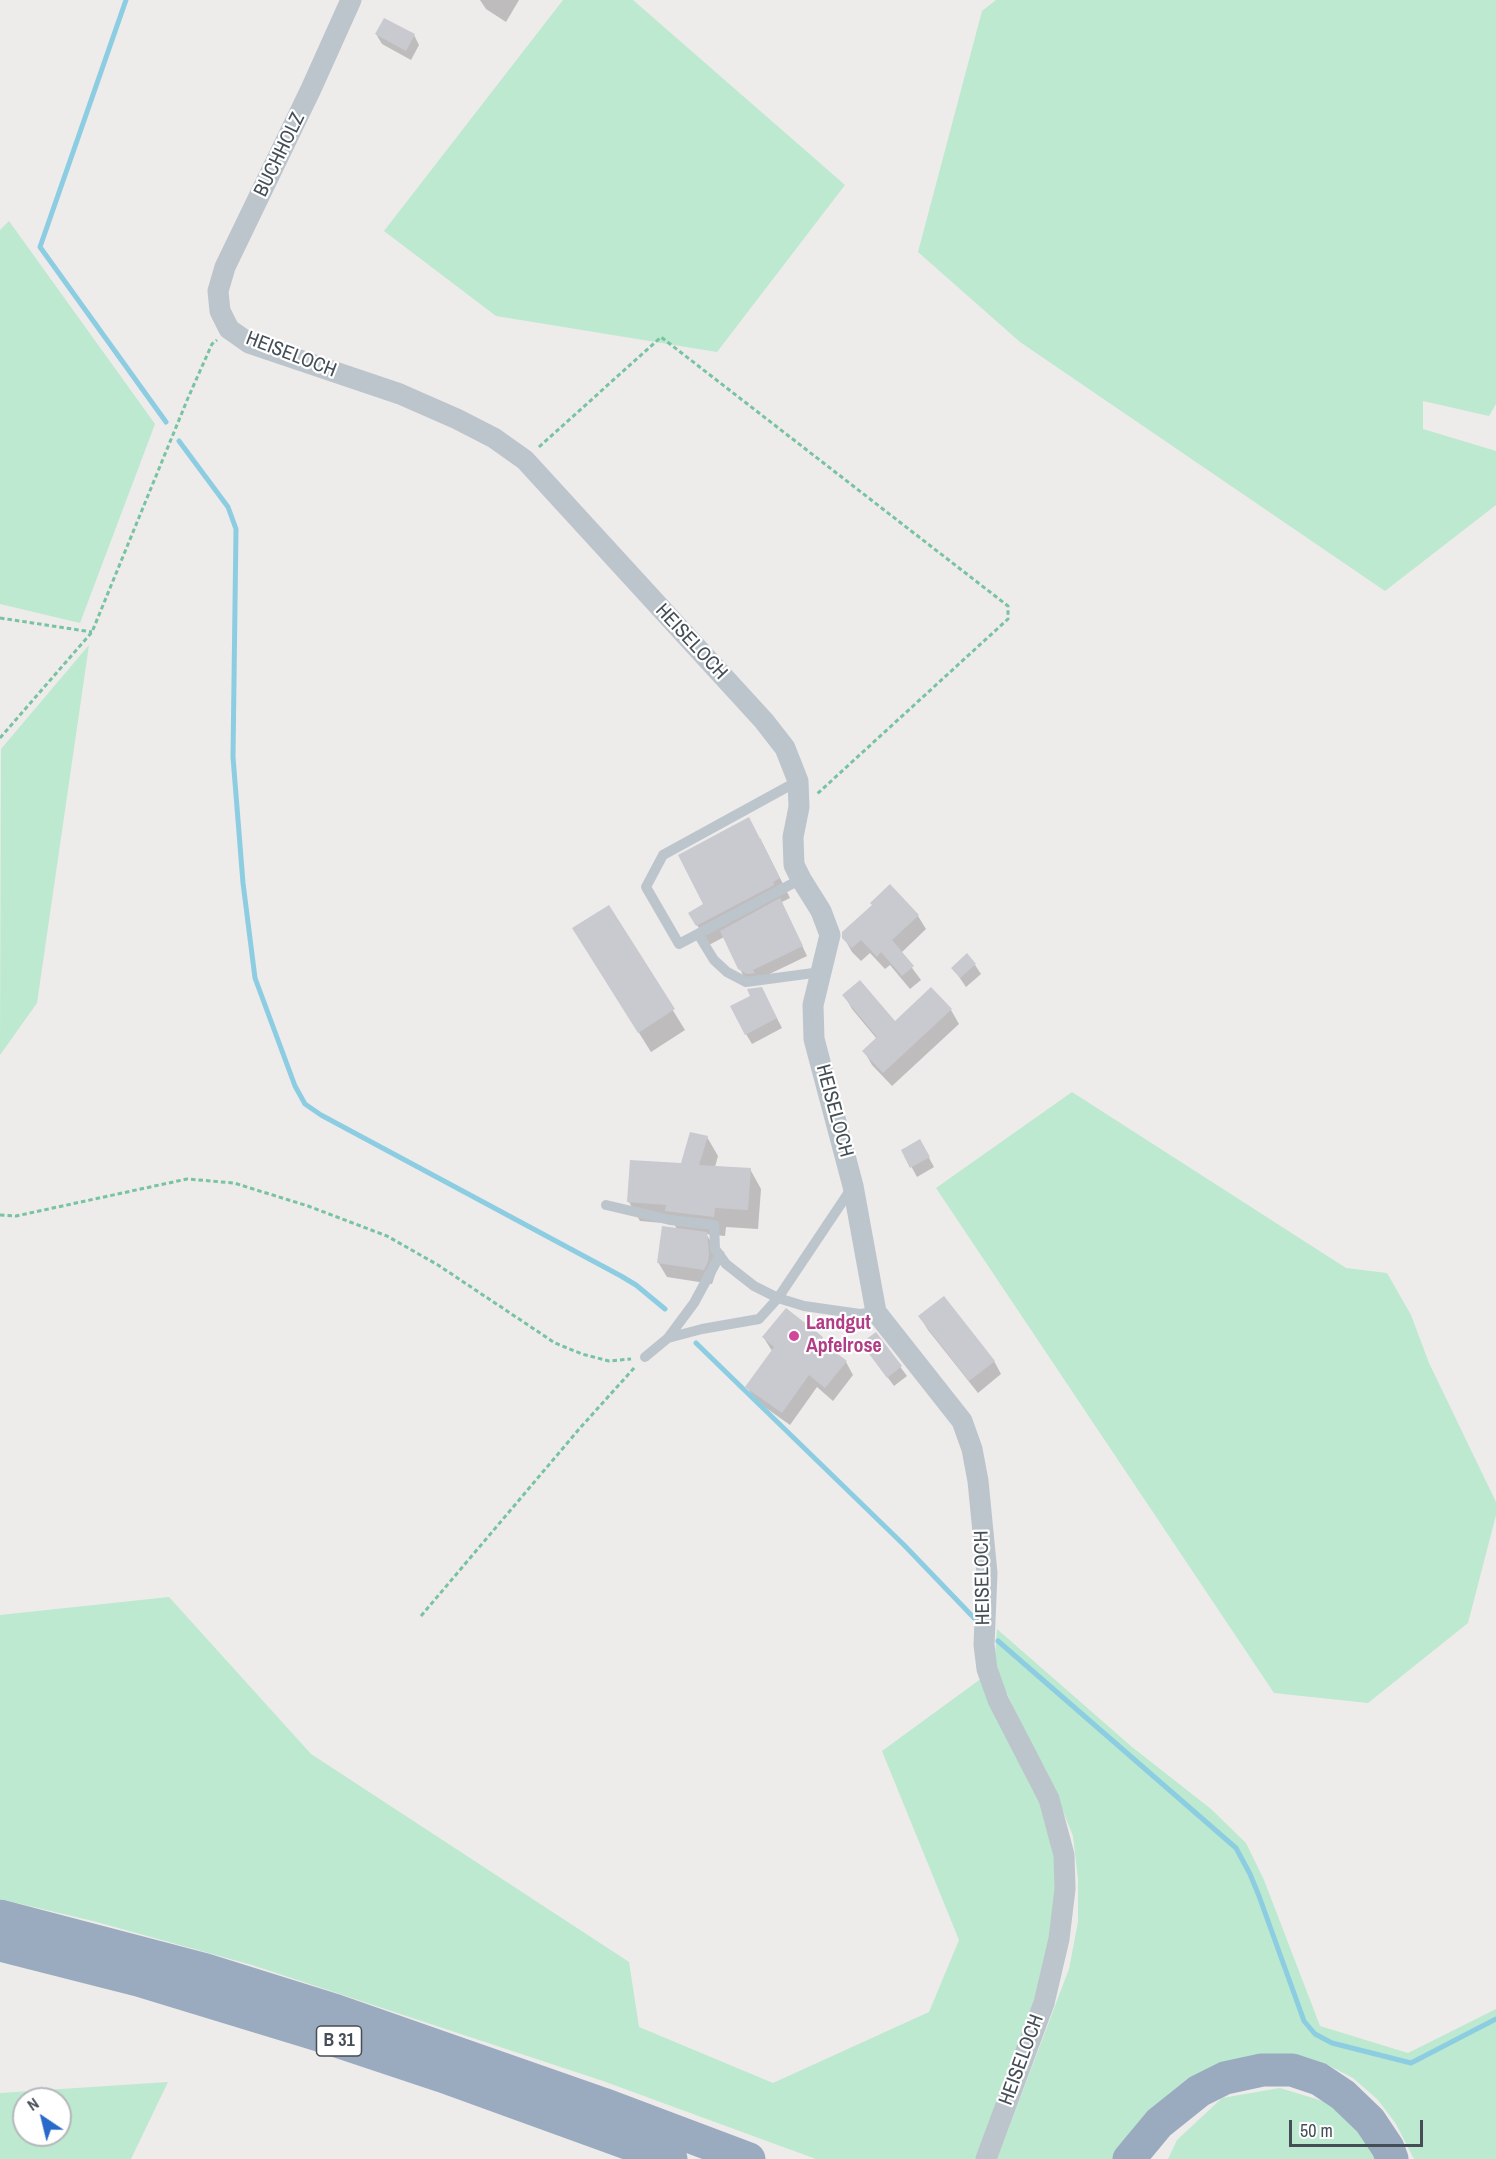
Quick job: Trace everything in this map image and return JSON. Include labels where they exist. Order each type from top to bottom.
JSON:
[{"type":"highway","name":"B 31","points":[[0,1917],[206,1970],[337,2011],[603,2104],[749,2159]]},
{"type":"highway","name":"B 31","points":[[0,1945],[138,1980],[314,2033],[442,2076],[671,2159]]},
{"type":"highway","points":[[1129,2159],[1159,2123],[1199,2091],[1226,2078],[1262,2070],[1292,2070],[1319,2079],[1343,2095],[1370,2121],[1388,2148],[1392,2159]]},
{"type":"highway","points":[[1150,2159],[1199,2091]]},
{"type":"street","name":"BUCHHOLZ","points":[[225,320],[218,291],[225,267],[306,100],[351,0]]},
{"type":"street","name":"HEISELOCH","points":[[225,320],[249,343],[400,394],[438,410],[494,438],[525,460],[764,721],[785,748],[798,781],[799,807],[793,837],[794,865],[821,911],[830,935],[813,1005],[814,1039],[853,1186],[876,1312],[962,1421],[972,1449],[978,1480],[987,1573],[984,1645],[987,1669],[998,1700],[1049,1799],[1064,1856],[1065,1889],[1059,1939],[1044,2003],[986,2159]]},
{"type":"lane","points":[[798,781],[663,855],[646,887],[679,944],[801,879]]},
{"type":"lane","points":[[698,933],[714,960],[727,972],[746,982],[821,972]]},
{"type":"lane","points":[[668,1338],[702,1329],[759,1319],[778,1298],[853,1186]]},
{"type":"lane","points":[[606,1205],[670,1220],[714,1225],[715,1249],[726,1264],[754,1286],[778,1298],[804,1306],[860,1314],[876,1312]]},
{"type":"lane","points":[[645,1357],[668,1338],[694,1304],[720,1255]]},
{"type":"path","points":[[0,738],[92,632],[212,344],[225,320]]},
{"type":"path","points":[[525,460],[662,337],[1008,606],[1008,619],[824,789],[799,807]]},
{"type":"path","points":[[0,618],[92,632]]},
{"type":"path","points":[[0,1215],[16,1216],[187,1179],[234,1183],[308,1206],[387,1236],[438,1265],[555,1343],[582,1354],[609,1360],[645,1357]]},
{"type":"path","points":[[421,1616],[580,1428],[645,1357]]},
{"type":"green space","points":[[563,0],[633,0],[845,185],[717,352],[496,316],[384,231]]},
{"type":"green space","points":[[996,0],[1496,0],[1496,404],[1489,416],[1423,401],[1423,429],[1496,451],[1496,505],[1385,591],[1020,342],[918,252],[982,11]]},
{"type":"green space","points":[[9,221],[155,424],[80,623],[0,604],[0,230]]},
{"type":"green space","points":[[89,645],[37,1003],[0,1055],[1,749]]},
{"type":"green space","points":[[1072,1092],[1346,1268],[1387,1273],[1411,1315],[1429,1363],[1496,1502],[1496,1515],[1468,1623],[1368,1703],[1274,1693],[936,1188]]},
{"type":"green space","points":[[169,1597],[311,1754],[629,1962],[639,2027],[773,2083],[929,2012],[959,1940],[882,1751],[982,1678],[1027,1766],[1059,1852],[1059,1944],[979,2159],[816,2159],[603,2081],[252,1965],[93,1921],[0,1899],[0,1615]]},
{"type":"green space","points":[[997,1629],[1132,1747],[1211,1809],[1246,1843],[1264,1880],[1320,2026],[1408,2053],[1496,2009],[1496,2159],[1414,2159],[1396,2124],[1378,2100],[1353,2078],[1328,2065],[1298,2057],[1265,2056],[1120,2159],[997,2159],[1069,1969],[1078,1922],[1078,1879],[1073,1836],[1000,1679],[995,1655]]},
{"type":"green space","points":[[168,2082],[131,2159],[0,2159],[0,2093],[12,2092],[12,2147],[72,2147],[72,2088]]},
{"type":"green space","points":[[1280,2088],[1329,2103],[1361,2134],[1379,2159],[1168,2159],[1177,2140],[1222,2098]]},
{"type":"building","points":[[384,18],[415,34],[406,51],[375,34]]},
{"type":"building","points":[[749,817],[780,878],[773,882],[774,885],[696,926],[688,913],[703,904],[678,855]]},
{"type":"building","points":[[890,884],[919,915],[892,940],[914,966],[902,976],[881,952],[877,957],[861,940],[852,948],[842,938],[842,932],[872,905],[870,903]]},
{"type":"building","points":[[780,898],[803,946],[753,970],[755,973],[747,974],[738,969],[720,931]]},
{"type":"building","points":[[609,905],[675,1009],[638,1033],[572,928]]},
{"type":"building","points":[[967,953],[976,964],[960,978],[951,968]]},
{"type":"building","points":[[860,980],[895,1021],[931,987],[952,1009],[883,1073],[862,1051],[877,1037],[842,995]]},
{"type":"building","points":[[762,987],[777,1018],[745,1035],[730,1006],[750,996],[747,989]]},
{"type":"building","points":[[690,1132],[708,1136],[699,1165],[751,1168],[748,1210],[715,1208],[714,1217],[665,1211],[666,1205],[627,1202],[630,1160],[681,1163]]},
{"type":"building","points":[[920,1139],[930,1157],[910,1168],[901,1150]]},
{"type":"building","points":[[662,1226],[707,1232],[709,1253],[704,1270],[657,1263]]},
{"type":"building","points":[[944,1296],[995,1361],[969,1381],[918,1316]]},
{"type":"building","points":[[786,1308],[823,1337],[821,1341],[847,1361],[825,1388],[809,1375],[782,1413],[745,1387],[774,1347],[762,1337]]},
{"type":"building","points":[[876,1332],[902,1366],[887,1378],[861,1343]]},
{"type":"waterway","points":[[126,0],[40,247],[166,422]]},
{"type":"waterway","points":[[179,441],[228,507],[236,529],[233,757],[243,883],[255,978],[295,1086],[305,1104],[321,1115],[621,1276],[636,1285],[665,1309]]},
{"type":"waterway","points":[[696,1343],[904,1545],[976,1620]]},
{"type":"waterway","points":[[998,1641],[1236,1848],[1259,1896],[1304,2021],[1315,2034],[1332,2043],[1411,2063],[1496,2019]]},
{"type":"place","name":"Landgut Apfelrose","points":[[794,1336]]}]
